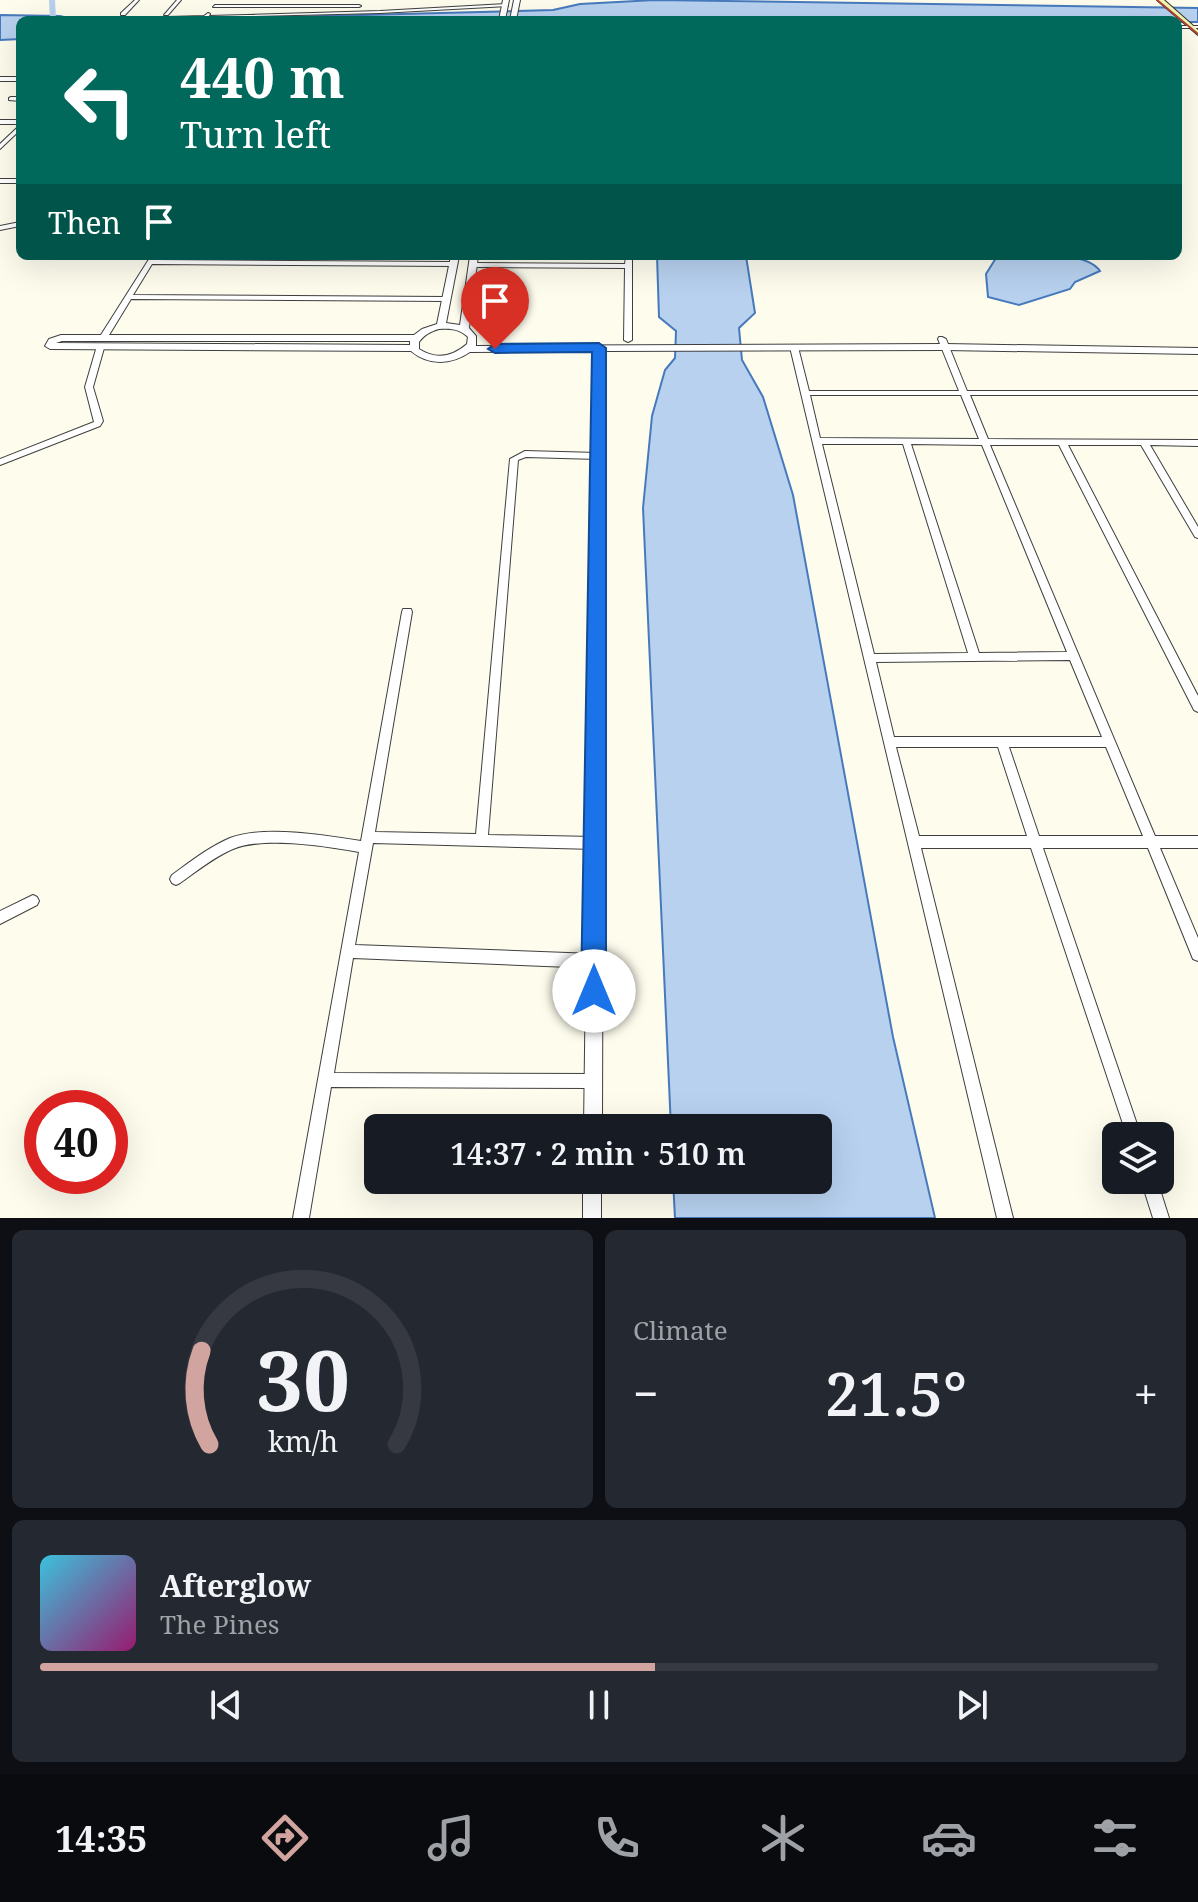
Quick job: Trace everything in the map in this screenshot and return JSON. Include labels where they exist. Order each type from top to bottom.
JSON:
[{"type":"main road","points":[[1150,0],[1167,6],[1176,16]]},
{"type":"main road","points":[[1158,3],[1173,16]]},
{"type":"main road","points":[[1184,25],[1198,33]]},
{"type":"main road","points":[[1184,25],[1198,41]]},
{"type":"street","points":[[123,14],[137,0]]},
{"type":"street","points":[[166,14],[179,0]]},
{"type":"street","points":[[217,3],[418,6],[421,0]]},
{"type":"street","points":[[243,16],[396,12],[506,2]]},
{"type":"street","points":[[11,99],[16,99]]},
{"type":"street","points":[[0,147],[16,129]]},
{"type":"street","points":[[0,462],[97,424],[99,421],[89,387],[102,343],[151,260]]},
{"type":"street","points":[[389,260],[454,260],[441,326]]},
{"type":"street","points":[[471,345],[464,329],[474,260],[629,266]]},
{"type":"street","points":[[628,340],[629,260]]},
{"type":"street","points":[[128,297],[446,299]]},
{"type":"street","points":[[102,343],[415,343],[426,330],[441,326],[464,329]]},
{"type":"street","points":[[415,343],[420,355],[436,359],[455,357],[471,345],[628,340],[643,344]]},
{"type":"street","points":[[471,345],[599,348],[643,344],[772,343],[1198,344]]},
{"type":"street","points":[[772,343],[794,347],[892,343]]},
{"type":"street","points":[[943,343],[1198,351]]},
{"type":"street","points":[[943,343],[1198,954]]},
{"type":"street","points":[[794,347],[1005,1218]]},
{"type":"street","points":[[593,1114],[599,348]]},
{"type":"street","points":[[805,393],[1198,393]]},
{"type":"street","points":[[817,441],[1198,443]]},
{"type":"street","points":[[906,441],[975,657]]},
{"type":"street","points":[[1062,442],[1198,707]]},
{"type":"street","points":[[1144,443],[1198,535]]},
{"type":"street","points":[[482,839],[514,459],[525,454],[598,456]]},
{"type":"street","points":[[301,1218],[407,612]]},
{"type":"street","points":[[869,658],[1074,656]]},
{"type":"street","points":[[890,742],[1110,742]]},
{"type":"street","points":[[1002,743],[1129,1122]]},
{"type":"street","points":[[176,879],[233,843],[247,839],[367,843],[482,839],[595,843]]},
{"type":"street","points":[[914,842],[1198,842]]},
{"type":"street","points":[[0,918],[33,901]]},
{"type":"street","points":[[349,951],[594,961]]},
{"type":"street","points":[[324,1080],[593,1081]]},
{"type":"street","points":[[592,1194],[592,1218]]},
{"type":"street","points":[[1153,1194],[1161,1218]]},
{"type":"water","points":[[655,0],[1198,8],[1198,22],[1182,22],[1182,16],[324,16],[553,10],[580,4]]},
{"type":"water","points":[[0,15],[60,16],[16,16],[16,39],[0,40]]},
{"type":"water","points":[[657,260],[747,260],[755,313],[739,328],[742,360],[763,397],[793,495],[893,1037],[935,1218],[675,1218],[674,1194],[832,1194],[832,1114],[670,1114],[643,508],[652,416],[665,370],[675,358],[676,331],[659,317]]},
{"type":"water","points":[[995,260],[1082,260],[1100,271],[1075,282],[1070,289],[1019,305],[988,297],[986,274]]},
{"type":"waterway","points":[[52,0],[53,16]]},
{"type":"railway","points":[[1157,0],[1176,16]]},
{"type":"railway","points":[[1182,21],[1198,34]]},
{"type":"route","points":[[495,349],[599,348],[594,991]]}]
